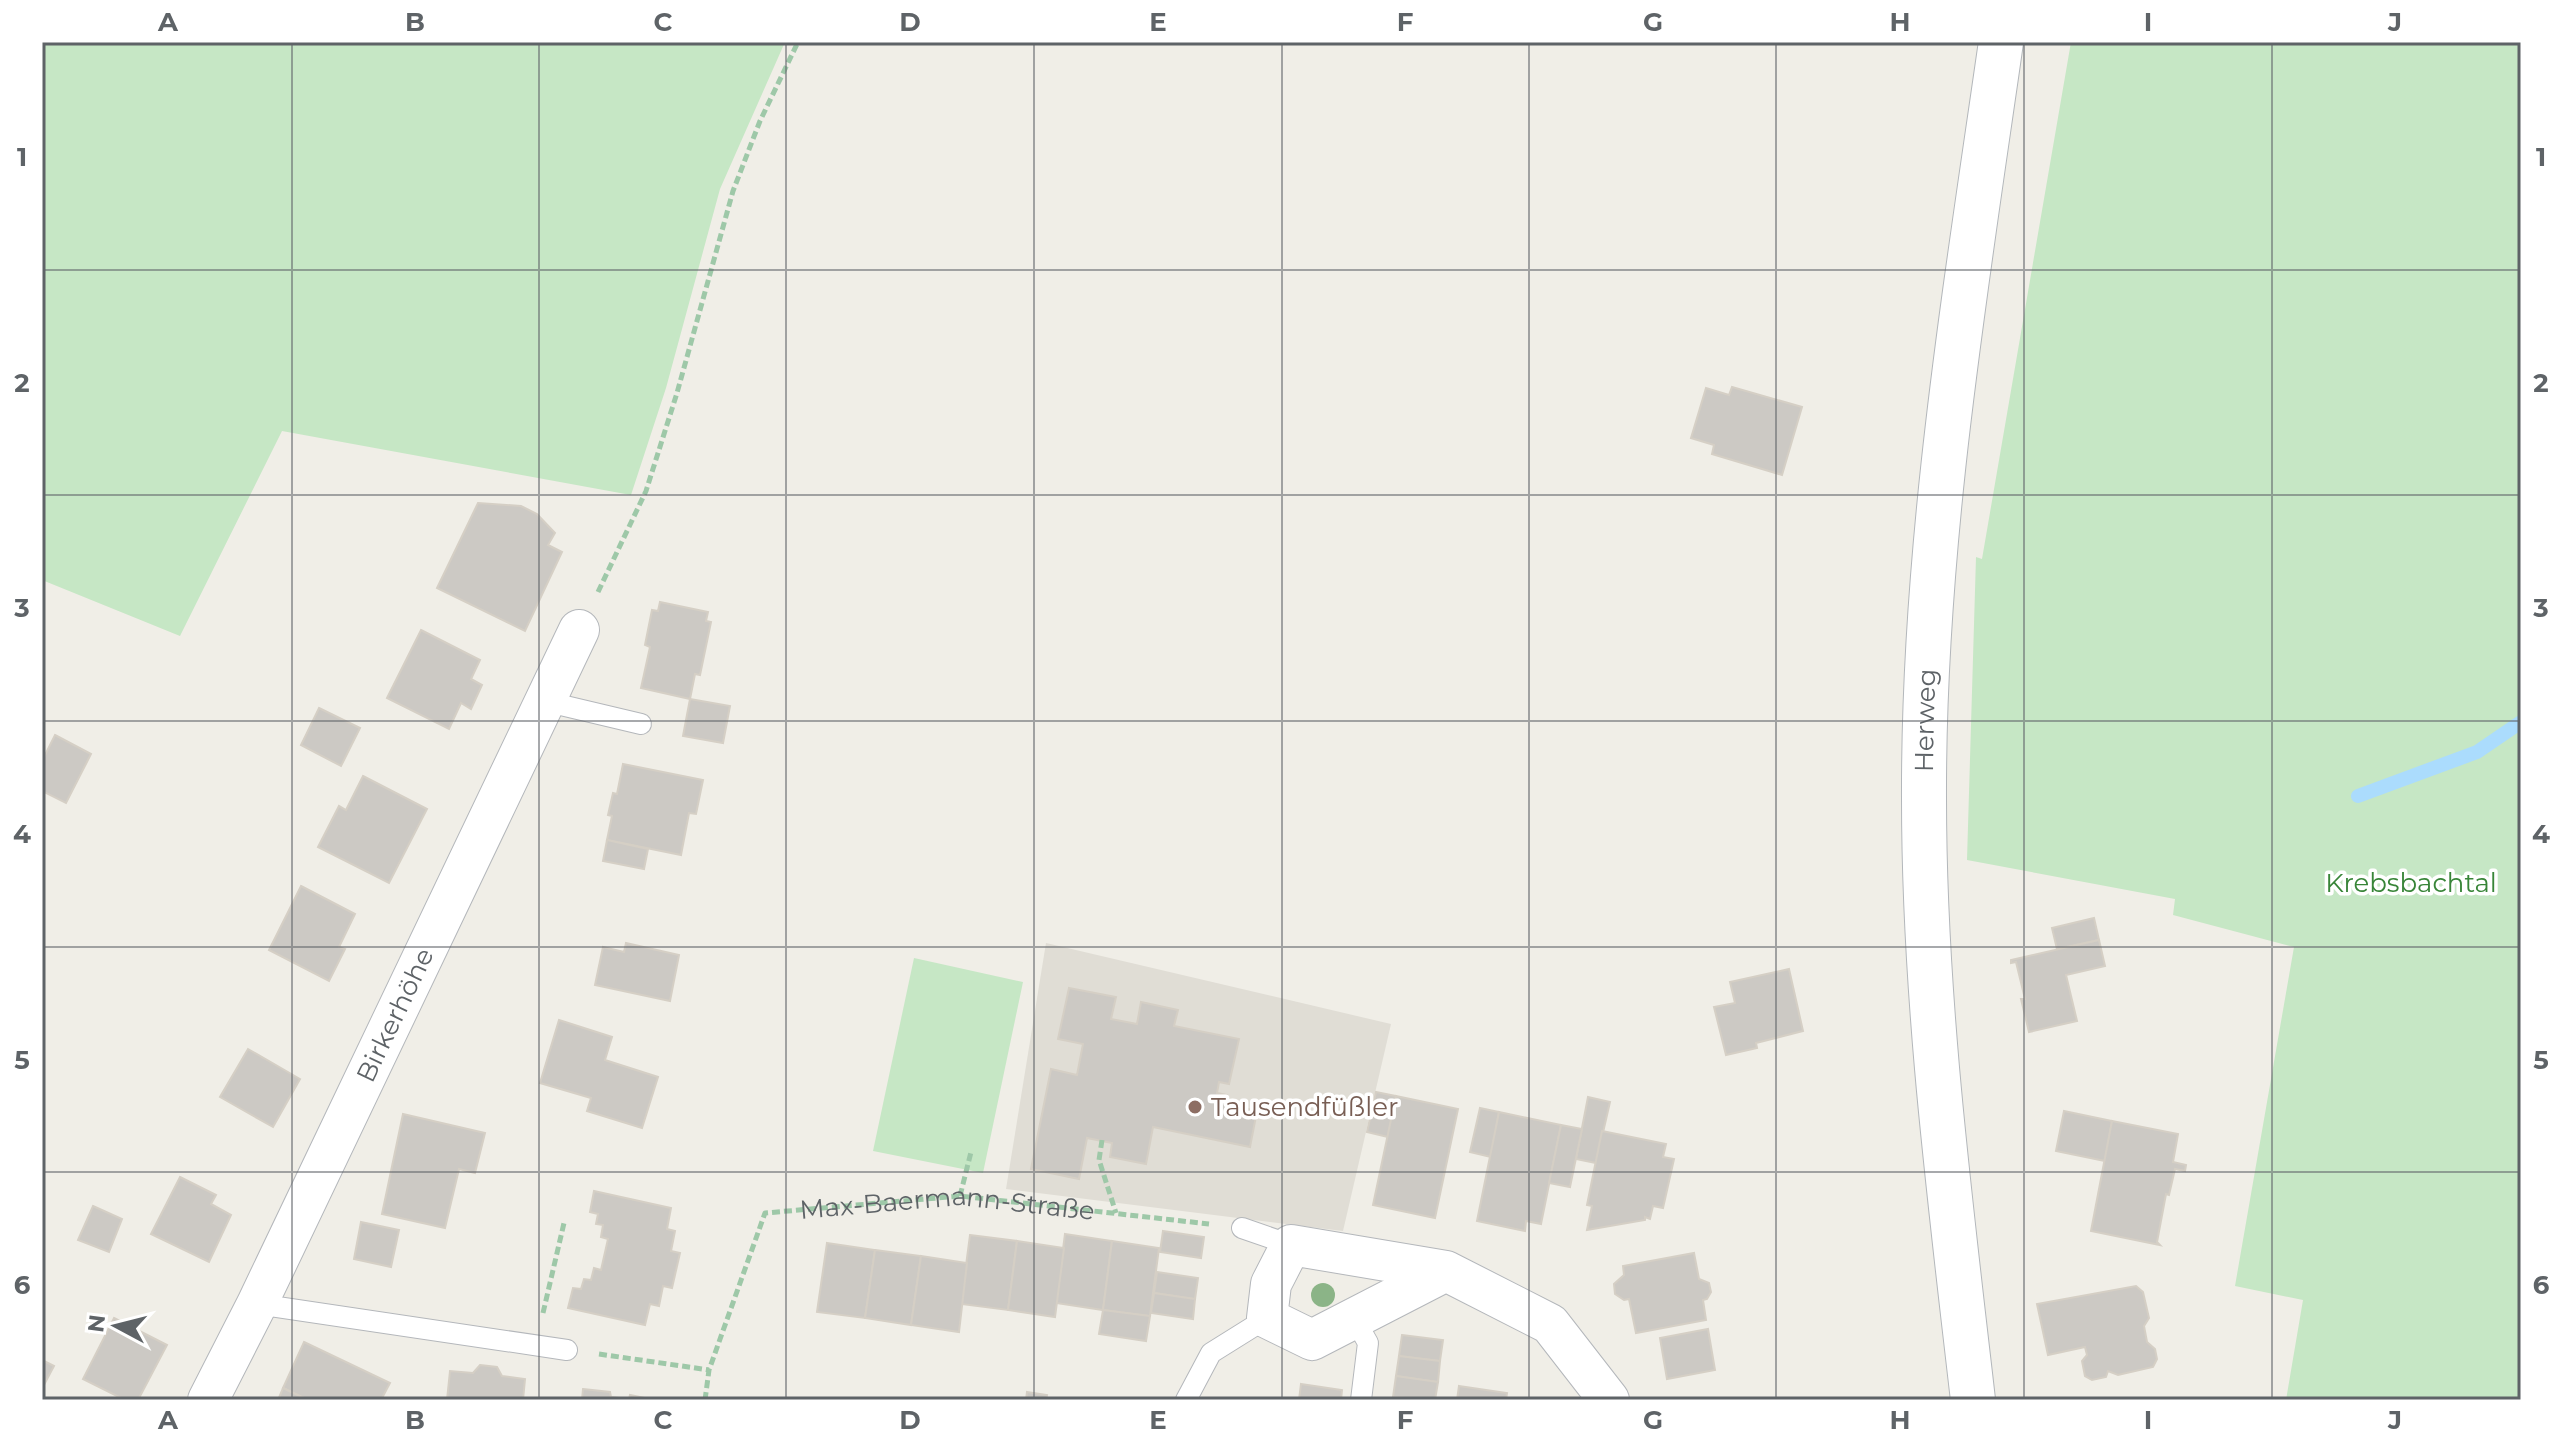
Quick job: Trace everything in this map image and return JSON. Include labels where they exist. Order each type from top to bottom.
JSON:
[{"type":"street","name":"Herweg","points":[[1973,1400],[1941,1121],[1926,935],[1926,682],[1940,490],[1954,370],[2001,42]]},
{"type":"street","name":"Birkerhöhe","points":[[208,1400],[257,1304],[579,630]]},
{"type":"street","points":[[1446,1271],[1312,1340],[1267,1318],[1271,1284],[1291,1245],[1446,1271],[1550,1324],[1609,1400]]},
{"type":"lane","points":[[544,701],[641,724]]},
{"type":"lane","points":[[1242,1228],[1291,1245]]},
{"type":"lane","points":[[257,1304],[567,1350]]},
{"type":"lane","points":[[1186,1400],[1211,1353],[1267,1318]]},
{"type":"lane","points":[[1354,1318],[1368,1343],[1361,1400]]},
{"type":"path","points":[[579,630],[646,491],[677,393],[733,191],[760,121],[798,42]]},
{"type":"path","points":[[1102,1140],[1099,1160],[1116,1213]]},
{"type":"path","points":[[960,1196],[971,1152]]},
{"type":"path","name":"Max-Baermann-Straße","points":[[709,1370],[765,1213],[960,1196],[1242,1228]]},
{"type":"path","points":[[535,1345],[564,1223]]},
{"type":"path","points":[[567,1350],[709,1370],[705,1400]]},
{"type":"shaded area","name":"Tausendfüßler","points":[[1046,943],[1391,1024],[1343,1231],[1006,1189]]},
{"type":"green space","points":[[42,42],[785,42],[720,189],[666,388],[631,495],[282,431],[180,636],[42,580]]},
{"type":"green space","name":"Krebsbachtal","points":[[2071,42],[2521,42],[2521,1400],[2286,1400],[2303,1300],[2235,1286],[2294,947],[2173,915],[2175,899],[1967,860],[1976,557],[1982,559]]},
{"type":"green space","points":[[914,958],[1023,982],[983,1173],[873,1151]]},
{"type":"building","points":[[1732,387],[1802,407],[1782,475],[1712,454],[1714,445],[1691,438],[1706,388],[1729,395]]},
{"type":"building","points":[[478,503],[521,506],[537,514],[555,533],[548,545],[562,552],[525,631],[437,588]]},
{"type":"building","points":[[660,602],[708,612],[706,621],[711,622],[700,675],[695,674],[690,699],[641,688],[650,647],[645,645],[652,610],[658,611]]},
{"type":"building","points":[[421,630],[480,660],[471,679],[482,685],[471,709],[461,703],[449,729],[387,698]]},
{"type":"building","points":[[690,699],[730,706],[723,743],[683,736]]},
{"type":"building","points":[[319,708],[360,728],[341,766],[301,745]]},
{"type":"building","points":[[55,735],[91,754],[66,803],[42,791],[42,761]]},
{"type":"building","points":[[623,764],[703,780],[696,814],[689,813],[681,855],[607,840],[612,816],[608,815],[613,793],[617,794]]},
{"type":"building","points":[[363,776],[427,809],[389,883],[318,847],[339,806],[346,810]]},
{"type":"building","points":[[607,840],[648,849],[644,869],[603,861]]},
{"type":"building","points":[[301,886],[355,914],[339,947],[345,949],[329,981],[269,950]]},
{"type":"building","points":[[2094,918],[2099,940],[2057,949],[2052,928]]},
{"type":"building","points":[[2099,940],[2105,966],[2066,975],[2077,1021],[2029,1032],[2016,962],[2011,963],[2011,960]]},
{"type":"building","points":[[626,943],[679,955],[670,1001],[595,985],[603,947],[624,952]]},
{"type":"building","points":[[1789,969],[1803,1031],[1756,1043],[1757,1048],[1726,1055],[1714,1007],[1735,1003],[1730,982]]},
{"type":"building","points":[[1069,988],[1116,997],[1111,1019],[1137,1024],[1141,1002],[1178,1010],[1174,1026],[1239,1039],[1229,1084],[1219,1082],[1217,1093],[1227,1095],[1225,1104],[1257,1111],[1250,1147],[1153,1127],[1146,1164],[1110,1157],[1112,1143],[1087,1138],[1079,1179],[1031,1169],[1051,1069],[1077,1075],[1083,1044],[1058,1039]]},
{"type":"building","points":[[559,1020],[612,1037],[605,1060],[658,1077],[642,1128],[587,1111],[591,1098],[540,1083]]},
{"type":"building","points":[[248,1049],[300,1079],[273,1127],[220,1097]]},
{"type":"building","points":[[1376,1092],[1396,1096],[1388,1137],[1367,1132]]},
{"type":"building","points":[[1396,1096],[1458,1109],[1435,1218],[1373,1205]]},
{"type":"building","points":[[1588,1097],[1610,1102],[1596,1163],[1576,1159]]},
{"type":"building","points":[[1480,1108],[1499,1112],[1491,1157],[1470,1152]]},
{"type":"building","points":[[2064,1111],[2112,1121],[2105,1161],[2056,1151]]},
{"type":"building","points":[[1499,1112],[1561,1125],[1541,1224],[1526,1221],[1525,1231],[1477,1221]]},
{"type":"building","points":[[403,1114],[485,1133],[475,1173],[459,1169],[445,1228],[382,1214]]},
{"type":"building","points":[[2112,1121],[2178,1134],[2173,1162],[2186,1165],[2185,1171],[2175,1169],[2169,1195],[2166,1194],[2157,1242],[2160,1245],[2091,1231]]},
{"type":"building","points":[[1561,1125],[1582,1129],[1570,1187],[1549,1183]]},
{"type":"building","points":[[1602,1131],[1666,1144],[1663,1157],[1674,1159],[1663,1208],[1653,1206],[1650,1219],[1645,1217],[1645,1220],[1587,1230],[1592,1206],[1587,1205]]},
{"type":"building","points":[[180,1177],[216,1195],[211,1204],[231,1215],[209,1262],[151,1234]]},
{"type":"building","points":[[594,1191],[671,1208],[667,1229],[675,1231],[671,1251],[680,1253],[672,1288],[663,1286],[659,1306],[650,1304],[645,1325],[568,1308],[573,1288],[581,1289],[584,1279],[591,1280],[594,1268],[601,1270],[608,1239],[601,1237],[603,1225],[596,1224],[598,1214],[590,1212]]},
{"type":"building","points":[[93,1206],[122,1219],[109,1252],[78,1240]]},
{"type":"building","points":[[361,1222],[399,1230],[391,1267],[354,1259]]},
{"type":"building","points":[[1163,1231],[1204,1237],[1201,1258],[1160,1252]]},
{"type":"building","points":[[1065,1234],[1112,1241],[1103,1310],[1056,1303]]},
{"type":"building","points":[[970,1235],[1017,1241],[1008,1310],[961,1304]]},
{"type":"building","points":[[1017,1241],[1064,1248],[1055,1317],[1008,1310]]},
{"type":"building","points":[[1112,1241],[1159,1248],[1150,1316],[1103,1310]]},
{"type":"building","points":[[827,1243],[875,1250],[865,1318],[817,1312]]},
{"type":"building","points":[[875,1250],[921,1256],[911,1325],[865,1318]]},
{"type":"building","points":[[1694,1253],[1699,1279],[1709,1283],[1711,1292],[1703,1300],[1706,1320],[1636,1333],[1629,1299],[1624,1300],[1615,1294],[1614,1284],[1624,1275],[1623,1266]]},
{"type":"building","points":[[921,1256],[967,1263],[959,1332],[911,1325]]},
{"type":"building","points":[[1157,1272],[1198,1278],[1195,1299],[1154,1293]]},
{"type":"building","points":[[2136,1286],[2143,1292],[2149,1318],[2144,1326],[2147,1342],[2155,1349],[2157,1359],[2153,1367],[2118,1375],[2108,1371],[2106,1377],[2092,1380],[2085,1376],[2082,1361],[2087,1355],[2085,1347],[2048,1355],[2037,1304]]},
{"type":"building","points":[[1154,1293],[1195,1299],[1193,1319],[1151,1313]]},
{"type":"building","points":[[1103,1310],[1150,1316],[1146,1341],[1099,1334]]},
{"type":"building","points":[[114,1318],[167,1345],[138,1400],[125,1400],[83,1379]]},
{"type":"building","points":[[1708,1329],[1715,1370],[1667,1379],[1660,1338]]},
{"type":"building","points":[[1402,1335],[1443,1340],[1440,1361],[1399,1356]]},
{"type":"building","points":[[304,1342],[390,1383],[381,1400],[308,1400],[283,1388]]},
{"type":"building","points":[[1399,1356],[1440,1361],[1438,1382],[1396,1376]]},
{"type":"building","points":[[42,1360],[54,1366],[44,1385],[42,1384]]},
{"type":"building","points":[[480,1365],[497,1367],[502,1376],[525,1379],[523,1400],[447,1400],[450,1371],[473,1373]]},
{"type":"building","points":[[1396,1376],[1438,1382],[1435,1400],[1393,1397]]},
{"type":"building","points":[[1301,1384],[1342,1390],[1341,1400],[1299,1400]]},
{"type":"building","points":[[1459,1386],[1507,1393],[1506,1400],[1457,1400]]},
{"type":"building","points":[[283,1388],[308,1400],[278,1400]]},
{"type":"building","points":[[583,1389],[610,1392],[611,1397],[629,1399],[630,1395],[654,1400],[582,1400]]},
{"type":"building","points":[[1027,1392],[1047,1395],[1046,1400],[1026,1400]]},
{"type":"waterway","points":[[2358,796],[2477,752],[2521,722]]},
{"type":"place","name":"Tausendfüßler","points":[[1195,1107]]}]
